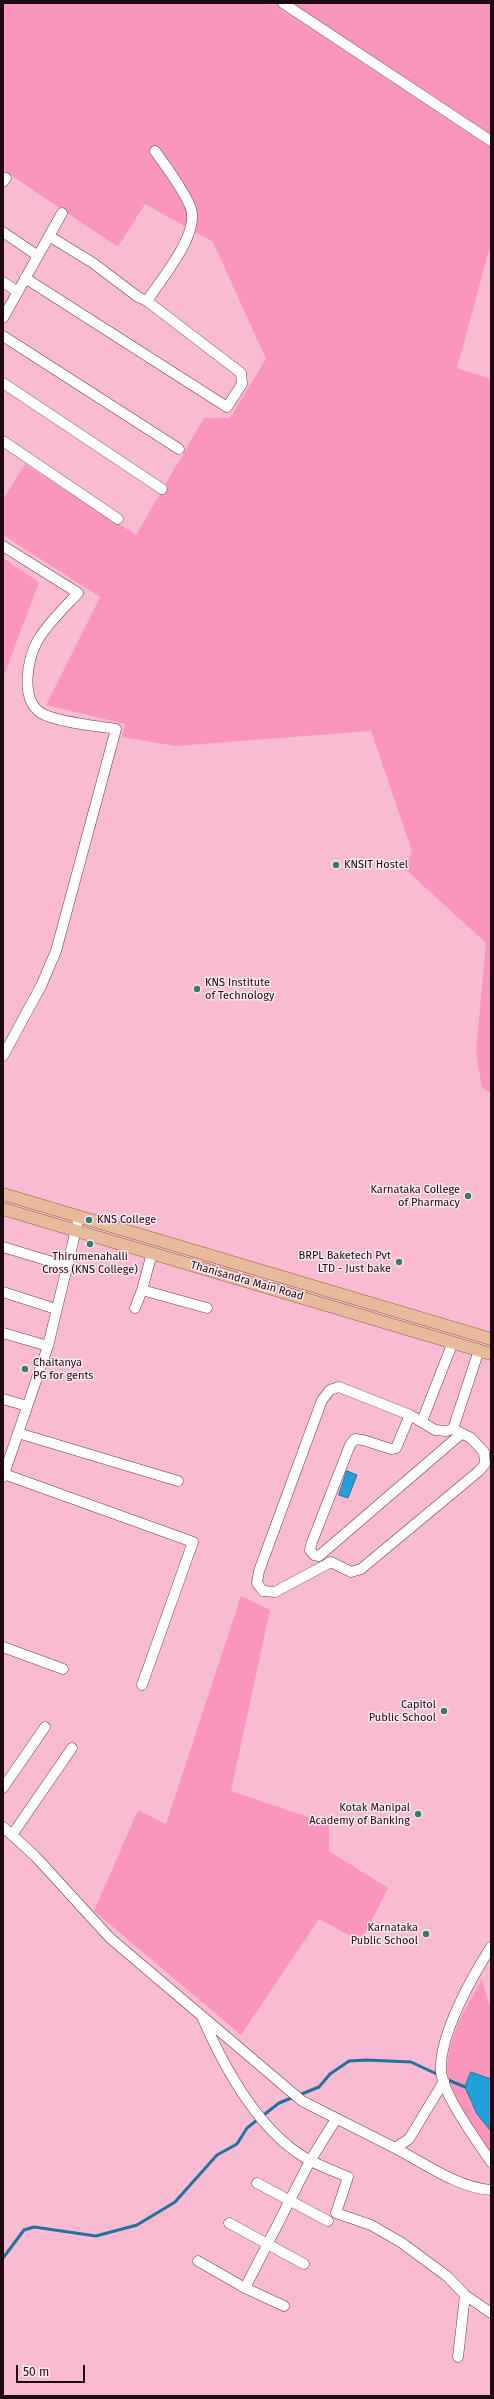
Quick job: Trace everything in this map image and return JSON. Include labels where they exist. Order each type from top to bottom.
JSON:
[{"type":"main road","name":"Thanisandra Main Road","points":[[3,1194],[491,1339]]},
{"type":"main road","name":"Thanisandra Main Road","points":[[3,1209],[485,1352]]},
{"type":"street","points":[[283,3],[491,141]]},
{"type":"street","points":[[147,301],[189,236],[193,222],[191,206],[156,151]]},
{"type":"street","points":[[3,318],[62,213]]},
{"type":"street","points":[[3,232],[38,256]]},
{"type":"street","points":[[25,278],[226,407],[242,384],[241,373],[147,301],[138,297],[93,263],[49,236]]},
{"type":"street","points":[[3,282],[18,292]]},
{"type":"street","points":[[3,336],[179,449]]},
{"type":"street","points":[[3,383],[162,489]]},
{"type":"street","points":[[3,442],[118,519]]},
{"type":"street","points":[[3,546],[78,593],[37,640],[31,657],[29,676],[28,695],[32,705],[42,714],[54,718],[116,729],[56,951],[41,986],[3,1056]]},
{"type":"street","points":[[79,1217],[48,1346],[18,1433],[8,1448],[3,1476],[193,1542],[142,1685]]},
{"type":"street","points":[[3,1247],[66,1266]]},
{"type":"street","points":[[135,1308],[142,1290],[152,1253]]},
{"type":"street","points":[[142,1290],[207,1308]]},
{"type":"street","points":[[3,1292],[56,1309]]},
{"type":"street","points":[[3,1333],[48,1346]]},
{"type":"street","points":[[422,1421],[453,1342]]},
{"type":"street","points":[[410,1415],[396,1448],[391,1450],[359,1439],[355,1439],[350,1445],[312,1542],[310,1550],[314,1555],[319,1556],[457,1432],[485,1352]]},
{"type":"street","points":[[339,1387],[422,1421],[435,1430],[457,1432],[471,1438],[484,1452],[484,1464],[479,1471],[361,1569],[351,1572],[331,1562],[275,1592],[263,1591],[257,1583],[259,1571],[322,1400],[330,1390],[339,1387]]},
{"type":"street","points":[[3,1399],[27,1406]]},
{"type":"street","points":[[18,1433],[178,1481]]},
{"type":"street","points":[[3,1647],[63,1669]]},
{"type":"street","points":[[3,1788],[45,1727]]},
{"type":"street","points":[[12,1835],[72,1748]]},
{"type":"street","points":[[3,1826],[35,1856],[110,1938],[296,2096],[336,2119],[457,2180],[480,2189],[491,2190]]},
{"type":"street","points":[[491,1947],[471,1979],[451,2023],[441,2070],[444,2081],[457,2109],[491,2162]]},
{"type":"street","points":[[202,2016],[219,2056],[274,2134],[310,2161],[348,2177],[336,2213],[371,2225],[402,2243],[448,2277],[465,2295],[491,2313]]},
{"type":"street","points":[[395,2148],[409,2139],[444,2081]]},
{"type":"street","points":[[245,2288],[310,2161],[336,2119]]},
{"type":"street","points":[[257,2183],[328,2221]]},
{"type":"street","points":[[229,2223],[304,2264]]},
{"type":"street","points":[[198,2261],[245,2288],[284,2306]]},
{"type":"street","points":[[458,2357],[465,2295]]},
{"type":"shaded area","points":[[3,3],[269,3],[327,42],[270,3],[491,3],[491,243],[457,368],[491,379],[491,1093],[482,1088],[476,1052],[486,943],[404,868],[412,851],[371,731],[175,746],[122,737],[125,724],[46,705],[100,597],[3,535],[3,500],[25,464],[136,535],[204,418],[230,418],[266,359],[213,242],[145,204],[118,247],[3,170]]},
{"type":"shaded area","points":[[3,558],[39,582],[3,678]]},
{"type":"shaded area","points":[[241,1596],[270,1610],[231,1791],[329,1824],[329,1851],[388,1888],[361,1942],[319,1919],[241,2035],[94,1911],[138,1810],[166,1824]]},
{"type":"shaded area","points":[[482,1979],[491,2011],[491,2153],[467,2120],[456,2101],[449,2085],[447,2071],[451,2043],[468,2003]]},
{"type":"water","points":[[347,1471],[357,1475],[348,1498],[339,1495]]},
{"type":"water","points":[[471,2072],[491,2079],[491,2131],[477,2114],[465,2087]]},
{"type":"waterway","points":[[3,2258],[24,2230],[34,2227],[96,2236],[137,2225],[175,2202],[217,2155],[237,2144],[247,2128],[279,2103],[319,2087],[330,2074],[349,2061],[366,2060],[411,2062],[439,2075]]},
{"type":"waterway","points":[[446,2079],[465,2087]]},
{"type":"place","name":"KNSIT Hostel","points":[[336,865]]},
{"type":"place","name":"KNS Institute of Technology","points":[[197,989]]},
{"type":"place","name":"Karnataka College of Pharmacy","points":[[468,1196]]},
{"type":"place","name":"KNS College","points":[[89,1220]]},
{"type":"place","name":"Thirumenahalli Cross (KNS College)","points":[[90,1244]]},
{"type":"place","name":"BRPL Baketech Pvt LTD - Just bake","points":[[399,1262]]},
{"type":"place","name":"Chaitanya PG for gents","points":[[25,1369]]},
{"type":"place","name":"Capitol Public School","points":[[444,1711]]},
{"type":"place","name":"Kotak Manipal Academy of Banking","points":[[418,1814]]},
{"type":"place","name":"Karnataka Public School","points":[[426,1934]]}]
